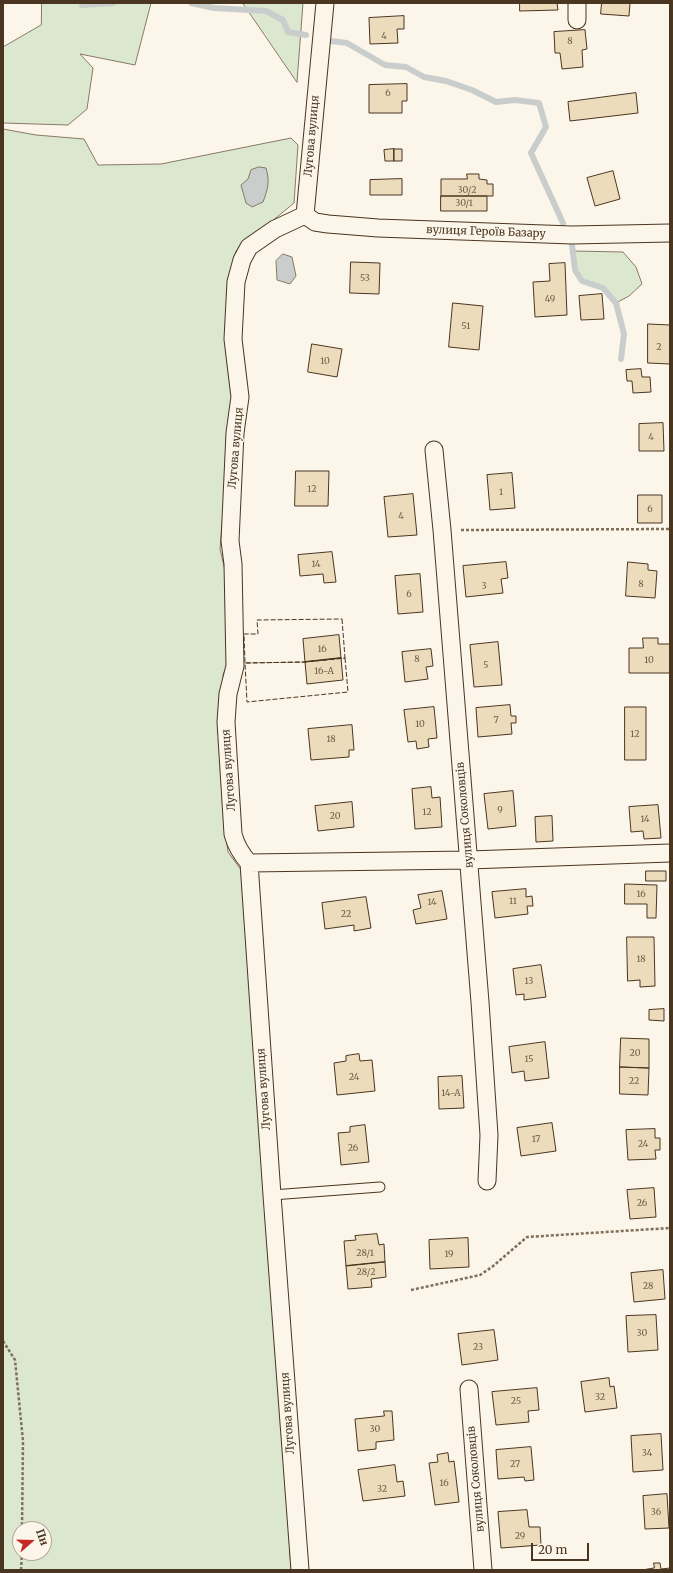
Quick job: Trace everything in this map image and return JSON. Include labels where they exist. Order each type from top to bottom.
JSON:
[{"type":"street","name":"Лугова вулиця","points":[[300,1570],[249,863],[241,854],[233,834],[226,722],[228,694],[235,666],[233,564],[230,526],[235,433],[240,397],[233,339],[238,271],[249,247],[274,229],[305,215],[325,3]]},
{"type":"street","name":"вулиця Героїв Базару","points":[[305,215],[315,222],[378,228],[572,235],[670,233]]},
{"type":"street","name":"вулиця Соколовців","points":[[434,450],[469,860],[489,1135],[487,1181]]},
{"type":"street","points":[[249,863],[469,860],[670,853]]},
{"type":"street","name":"вулиця Соколовців","points":[[469,1388],[483,1570]]},
{"type":"lane","points":[[272,1195],[380,1187]]},
{"type":"path","points":[[442,530],[670,529]]},
{"type":"path","points":[[411,1290],[480,1275],[492,1267],[526,1237],[670,1228]]},
{"type":"path","points":[[3,1340],[15,1360],[24,1441],[22,1521]]},
{"type":"green space","points":[[42,3],[151,3],[135,65],[80,54],[93,68],[87,109],[68,125],[3,123],[3,47],[41,25]]},
{"type":"green space","points":[[243,3],[303,3],[297,82]]},
{"type":"green space","points":[[3,129],[36,135],[84,139],[98,165],[161,164],[291,138],[298,145],[294,203],[236,251],[227,344],[233,392],[220,549],[232,600],[230,658],[223,675],[225,684],[228,805],[224,819],[228,852],[250,882],[291,1570],[3,1570]]},
{"type":"green space","points":[[573,251],[623,252],[636,267],[642,284],[629,296],[616,303],[603,288],[582,281],[575,270]]},
{"type":"shaded area","points":[[259,167],[266,168],[268,185],[263,202],[252,207],[246,203],[241,185],[248,179],[251,170]]},
{"type":"shaded area","points":[[283,254],[292,257],[296,276],[290,284],[277,280],[276,261]]},
{"type":"building","points":[[520,3],[557,3],[558,10],[520,11]]},
{"type":"building","points":[[602,3],[630,3],[629,16],[601,14]]},
{"type":"building","points":[[404,16],[404,29],[397,29],[398,43],[370,44],[369,18]]},
{"type":"building","points":[[585,30],[587,49],[582,50],[583,67],[562,69],[560,53],[555,53],[554,32]]},
{"type":"building","points":[[407,84],[407,101],[402,101],[402,113],[369,113],[369,85]]},
{"type":"building","points":[[636,93],[638,113],[570,121],[568,102]]},
{"type":"building","points":[[394,149],[394,161],[385,161],[384,150]]},
{"type":"building","points":[[394,149],[402,149],[402,161],[394,161]]},
{"type":"building","points":[[613,171],[620,199],[595,206],[587,178]]},
{"type":"building","points":[[467,174],[479,174],[479,179],[487,180],[487,184],[493,184],[493,196],[441,196],[441,179],[467,179]]},
{"type":"building","points":[[402,179],[402,195],[370,195],[370,180]]},
{"type":"building","points":[[441,196],[487,196],[487,211],[441,211]]},
{"type":"building","points":[[351,262],[380,263],[379,294],[350,293]]},
{"type":"building","points":[[565,263],[567,315],[535,317],[533,282],[550,281],[549,264]]},
{"type":"building","points":[[602,294],[604,319],[581,320],[579,296]]},
{"type":"building","points":[[453,303],[483,306],[479,350],[449,347]]},
{"type":"building","points":[[648,324],[670,325],[670,364],[648,363]]},
{"type":"building","points":[[312,344],[342,349],[337,377],[308,372]]},
{"type":"building","points":[[641,369],[642,377],[650,377],[651,392],[633,393],[632,381],[627,381],[626,370]]},
{"type":"building","points":[[663,423],[664,451],[639,451],[639,424]]},
{"type":"building","points":[[296,471],[329,471],[328,506],[295,506]]},
{"type":"building","points":[[512,473],[515,508],[490,510],[487,475]]},
{"type":"building","points":[[413,494],[417,535],[388,537],[384,497]]},
{"type":"building","points":[[638,495],[662,495],[662,523],[638,523]]},
{"type":"building","points":[[332,552],[336,582],[324,583],[323,574],[300,576],[298,555]]},
{"type":"building","points":[[506,562],[508,578],[501,579],[503,593],[466,597],[463,566]]},
{"type":"building","points":[[628,562],[648,564],[648,570],[657,571],[655,598],[626,596]]},
{"type":"building","points":[[420,574],[423,612],[398,614],[395,576]]},
{"type":"building","points":[[339,635],[341,658],[305,662],[303,639]]},
{"type":"building","points":[[643,638],[658,638],[658,644],[670,644],[670,673],[629,673],[629,648],[643,648]]},
{"type":"building","points":[[498,642],[502,685],[474,687],[470,645]]},
{"type":"building","points":[[431,649],[433,666],[426,667],[428,679],[405,682],[402,652]]},
{"type":"building","points":[[341,658],[343,680],[307,684],[305,662]]},
{"type":"building","points":[[510,705],[511,716],[516,716],[516,723],[511,723],[512,734],[478,737],[476,708]]},
{"type":"building","points":[[434,707],[437,738],[428,739],[429,747],[417,749],[416,741],[408,742],[404,710]]},
{"type":"building","points":[[625,707],[646,707],[646,760],[625,760]]},
{"type":"building","points":[[352,725],[354,750],[349,750],[349,757],[311,760],[308,729]]},
{"type":"building","points":[[431,787],[432,798],[440,797],[442,827],[415,829],[412,789]]},
{"type":"building","points":[[513,791],[516,826],[488,829],[484,794]]},
{"type":"building","points":[[352,802],[354,827],[318,831],[315,806]]},
{"type":"building","points":[[658,805],[661,838],[644,839],[643,831],[631,832],[629,807]]},
{"type":"building","points":[[552,816],[553,841],[536,842],[535,817]]},
{"type":"building","points":[[646,871],[666,871],[666,881],[646,881]]},
{"type":"building","points":[[625,884],[657,885],[656,918],[647,918],[647,904],[625,904]]},
{"type":"building","points":[[526,889],[526,897],[532,896],[533,906],[527,906],[528,914],[495,918],[492,892]]},
{"type":"building","points":[[442,891],[447,919],[416,924],[413,910],[421,908],[418,895]]},
{"type":"building","points":[[366,897],[371,928],[354,931],[354,925],[325,929],[322,903]]},
{"type":"building","points":[[627,937],[654,937],[655,986],[640,987],[640,980],[628,981]]},
{"type":"building","points":[[541,965],[546,997],[524,1000],[524,994],[516,995],[513,969]]},
{"type":"building","points":[[664,1009],[664,1021],[649,1020],[649,1010]]},
{"type":"building","points":[[621,1038],[649,1039],[649,1068],[620,1067]]},
{"type":"building","points":[[545,1042],[549,1078],[525,1081],[524,1071],[512,1073],[509,1047]]},
{"type":"building","points":[[359,1054],[360,1061],[372,1060],[375,1091],[337,1095],[334,1063],[346,1061],[346,1056]]},
{"type":"building","points":[[620,1067],[649,1068],[648,1095],[620,1094]]},
{"type":"building","points":[[462,1076],[464,1108],[439,1109],[438,1077]]},
{"type":"building","points":[[552,1123],[556,1151],[521,1156],[517,1128]]},
{"type":"building","points":[[365,1125],[369,1162],[341,1165],[338,1133],[350,1132],[350,1127]]},
{"type":"building","points":[[655,1129],[655,1138],[660,1138],[660,1150],[655,1150],[656,1159],[628,1160],[626,1130]]},
{"type":"building","points":[[654,1188],[656,1217],[630,1219],[627,1190]]},
{"type":"building","points":[[377,1234],[379,1245],[384,1244],[385,1262],[346,1266],[344,1241],[356,1240],[355,1236]]},
{"type":"building","points":[[468,1238],[469,1267],[430,1269],[429,1240]]},
{"type":"building","points":[[385,1262],[386,1277],[371,1279],[372,1287],[348,1289],[346,1266]]},
{"type":"building","points":[[663,1270],[665,1299],[634,1302],[631,1273]]},
{"type":"building","points":[[656,1315],[658,1350],[628,1352],[626,1316]]},
{"type":"building","points":[[494,1330],[498,1360],[462,1365],[458,1334]]},
{"type":"building","points":[[609,1378],[610,1387],[614,1386],[617,1408],[585,1412],[581,1382]]},
{"type":"building","points":[[537,1388],[539,1410],[528,1411],[529,1422],[496,1425],[492,1392]]},
{"type":"building","points":[[384,1411],[392,1411],[394,1440],[376,1442],[376,1449],[358,1451],[355,1419],[384,1416]]},
{"type":"building","points":[[661,1434],[663,1470],[633,1472],[631,1436]]},
{"type":"building","points":[[531,1447],[534,1480],[525,1481],[524,1477],[498,1479],[496,1450]]},
{"type":"building","points":[[448,1453],[449,1462],[454,1461],[459,1502],[435,1505],[429,1463],[438,1462],[437,1455]]},
{"type":"building","points":[[395,1465],[397,1482],[403,1481],[405,1496],[363,1501],[358,1470]]},
{"type":"building","points":[[667,1494],[669,1528],[645,1529],[643,1496]]},
{"type":"building","points":[[527,1510],[529,1527],[540,1527],[541,1545],[501,1548],[498,1512]]},
{"type":"building","points":[[654,1563],[660,1563],[661,1569],[670,1568],[670,1570],[642,1570],[654,1568]]},
{"type":"waterway","points":[[82,5],[113,3]]},
{"type":"waterway","points":[[191,3],[214,8],[266,11],[283,20],[288,32],[306,35]]},
{"type":"waterway","points":[[331,41],[347,43],[385,65],[406,67],[424,77],[446,81],[472,90],[496,102],[515,100],[539,103],[546,127],[531,153],[563,223]]},
{"type":"waterway","points":[[572,245],[575,270],[582,281],[603,288],[616,303],[624,334],[621,359]]},
{"type":"fence","points":[[342,619],[345,658],[305,662],[245,663],[244,634],[258,634],[257,620],[342,619]]},
{"type":"fence","points":[[345,658],[348,692],[247,702],[245,663],[305,662],[345,658]]}]
